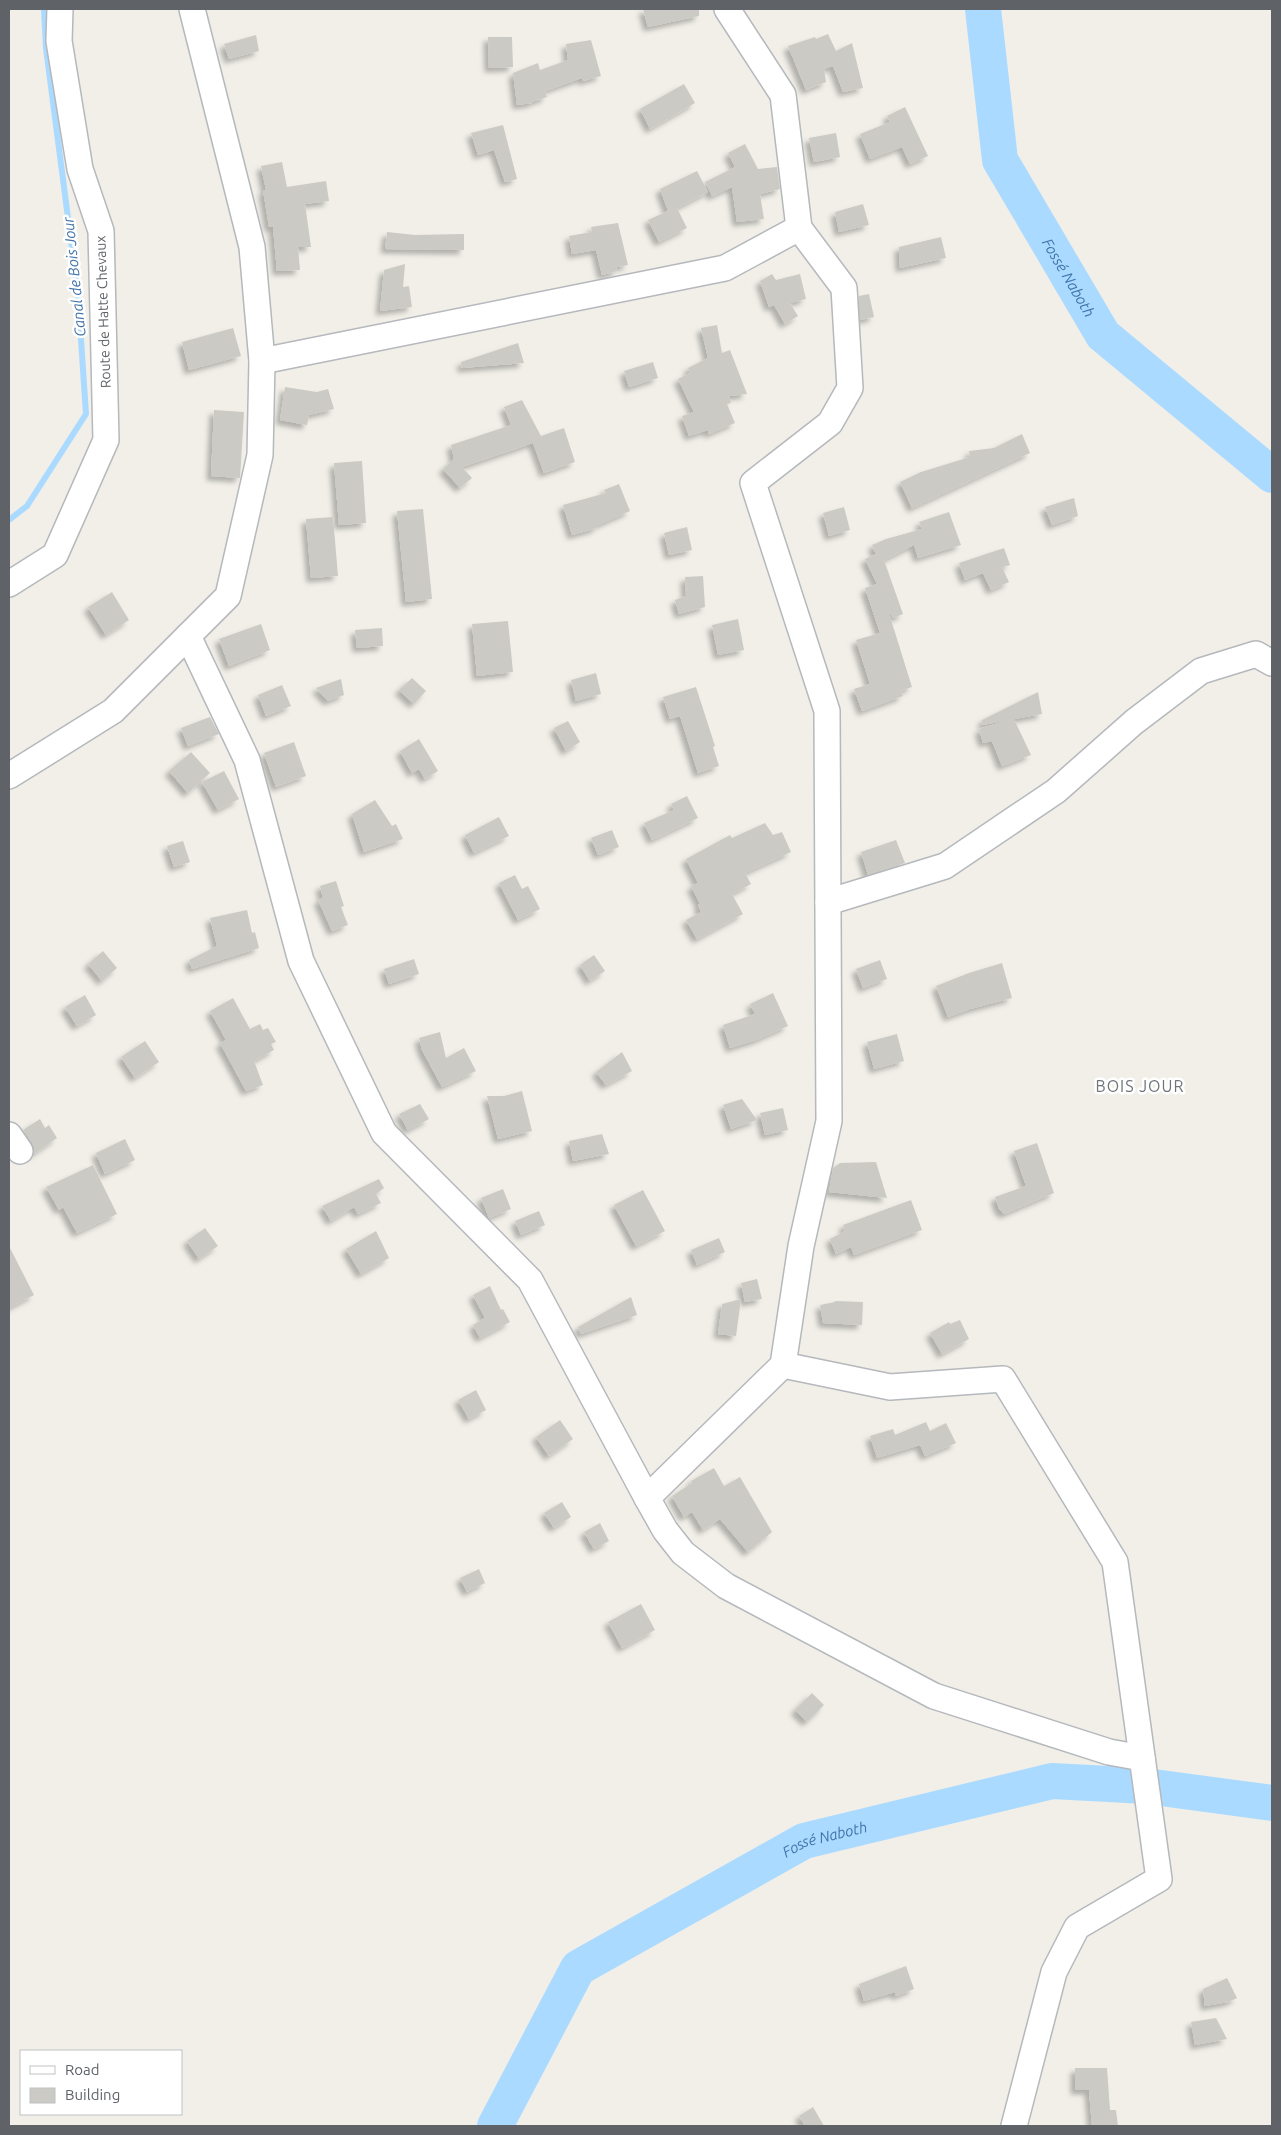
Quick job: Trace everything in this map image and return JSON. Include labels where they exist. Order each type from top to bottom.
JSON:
[{"type":"street","name":"Route de Hatte Chevaux","points":[[9,584],[55,555],[106,440],[101,231],[80,169],[59,41],[60,9]]},
{"type":"street","points":[[9,776],[113,711],[228,596],[260,455],[262,361],[252,246],[192,9]]},
{"type":"street","points":[[647,1498],[782,1365],[802,1246],[829,1121],[827,712],[753,483],[830,423],[850,388],[844,288],[799,228],[783,95],[727,9]]},
{"type":"street","points":[[262,361],[725,268],[799,228]]},
{"type":"street","points":[[188,636],[247,760],[301,961],[384,1133],[530,1280],[647,1498],[665,1530],[683,1553],[726,1586],[934,1696],[1109,1752],[1142,1758]]},
{"type":"street","points":[[828,902],[945,866],[1056,791],[1134,722],[1201,671],[1256,654],[1272,663]]},
{"type":"street","points":[[782,1365],[890,1387],[1003,1379],[1115,1562],[1159,1880],[1077,1927],[1054,1972],[1014,2126]]},
{"type":"building","points":[[643,9],[699,9],[699,16],[648,27]]},
{"type":"building","points":[[828,34],[836,51],[852,43],[863,88],[843,92],[833,66],[824,69],[826,82],[806,90],[788,46]]},
{"type":"building","points":[[256,35],[259,51],[229,59],[224,44]]},
{"type":"building","points":[[488,37],[512,37],[513,67],[489,68]]},
{"type":"building","points":[[591,40],[601,76],[583,81],[582,78],[545,91],[547,97],[532,103],[517,105],[513,73],[538,63],[540,70],[568,60],[566,44]]},
{"type":"building","points":[[684,84],[695,103],[650,129],[640,109]]},
{"type":"building","points":[[905,107],[928,156],[910,164],[902,147],[870,159],[860,134],[890,122],[887,116]]},
{"type":"building","points":[[503,125],[517,179],[505,182],[494,150],[478,155],[471,133]]},
{"type":"building","points":[[836,133],[840,157],[814,162],[809,138]]},
{"type":"building","points":[[745,144],[758,169],[777,167],[780,189],[760,194],[764,219],[737,222],[732,187],[712,196],[705,182],[735,167],[728,153]]},
{"type":"building","points":[[282,162],[287,187],[326,181],[329,201],[305,204],[311,247],[298,247],[300,270],[277,271],[273,227],[269,227],[263,190],[266,190],[261,166]]},
{"type":"building","points":[[697,171],[708,192],[677,208],[687,228],[659,242],[648,220],[668,211],[660,189]]},
{"type":"building","points":[[863,204],[869,225],[839,232],[835,212]]},
{"type":"building","points":[[618,223],[628,265],[616,267],[617,271],[602,275],[596,250],[572,254],[569,236],[592,232],[591,227]]},
{"type":"building","points":[[387,232],[415,235],[464,234],[464,250],[385,249]]},
{"type":"building","points":[[941,237],[946,258],[900,268],[899,247]]},
{"type":"building","points":[[405,264],[403,287],[409,286],[412,307],[380,311],[384,270]]},
{"type":"building","points":[[772,274],[776,280],[800,274],[806,299],[790,303],[798,316],[785,324],[774,305],[769,307],[760,281]]},
{"type":"building","points":[[869,294],[874,317],[860,320],[859,296]]},
{"type":"building","points":[[717,325],[722,353],[730,350],[747,394],[729,396],[731,403],[727,404],[735,423],[709,434],[708,430],[689,436],[682,416],[694,412],[678,379],[690,373],[688,368],[708,358],[701,328]]},
{"type":"building","points":[[233,328],[241,356],[189,370],[182,342]]},
{"type":"building","points":[[518,343],[524,363],[462,368],[461,362]]},
{"type":"building","points":[[653,362],[658,378],[629,387],[624,371]]},
{"type":"building","points":[[285,387],[317,392],[328,389],[334,409],[309,415],[307,425],[280,420]]},
{"type":"building","points":[[522,400],[541,436],[564,428],[575,462],[544,473],[533,443],[462,467],[472,478],[460,488],[443,469],[454,459],[451,445],[511,425],[504,407]]},
{"type":"building","points":[[214,410],[244,412],[240,478],[211,476]]},
{"type":"building","points":[[1022,434],[1030,453],[912,508],[900,482],[921,472],[970,457],[969,451],[994,448]]},
{"type":"building","points":[[362,461],[366,523],[339,525],[334,463]]},
{"type":"building","points":[[619,484],[630,511],[596,526],[597,528],[572,535],[563,505],[606,493],[604,490]]},
{"type":"building","points":[[1074,498],[1078,516],[1052,525],[1045,507]]},
{"type":"building","points":[[844,507],[850,530],[829,536],[823,513]]},
{"type":"building","points":[[423,509],[432,599],[406,602],[397,511]]},
{"type":"building","points":[[949,512],[961,545],[918,558],[914,545],[884,560],[903,614],[893,618],[888,610],[912,687],[901,691],[903,696],[862,711],[854,689],[870,684],[856,640],[880,633],[865,588],[877,584],[865,559],[876,554],[872,545],[922,529],[919,522]]},
{"type":"building","points":[[333,517],[338,576],[311,578],[306,519]]},
{"type":"building","points":[[687,527],[692,550],[669,555],[664,533]]},
{"type":"building","points":[[1004,548],[1010,565],[1002,567],[1009,582],[991,590],[983,573],[965,580],[959,563]]},
{"type":"building","points":[[703,576],[705,607],[679,614],[675,600],[686,596],[685,577]]},
{"type":"building","points":[[112,592],[129,620],[106,635],[88,607]]},
{"type":"building","points":[[738,619],[744,650],[718,655],[712,625]]},
{"type":"building","points":[[508,621],[513,672],[477,676],[472,624]]},
{"type":"building","points":[[261,624],[270,650],[229,666],[219,639]]},
{"type":"building","points":[[382,628],[383,646],[357,648],[355,630]]},
{"type":"building","points":[[596,673],[601,694],[576,701],[571,680]]},
{"type":"building","points":[[412,678],[426,691],[414,704],[399,690]]},
{"type":"building","points":[[341,679],[344,695],[328,701],[316,688]]},
{"type":"building","points":[[282,685],[291,706],[266,716],[258,695]]},
{"type":"building","points":[[696,687],[715,746],[713,747],[719,766],[698,773],[680,716],[670,719],[663,697]]},
{"type":"building","points":[[1038,692],[1042,714],[1014,719],[1031,755],[1002,766],[992,741],[983,743],[979,729],[1012,719],[983,725],[982,720]]},
{"type":"building","points":[[210,717],[219,734],[188,746],[181,728]]},
{"type":"building","points":[[568,721],[580,742],[566,751],[554,728]]},
{"type":"building","points":[[419,739],[438,771],[425,779],[419,769],[412,773],[400,751]]},
{"type":"building","points":[[294,742],[306,776],[276,787],[264,753]]},
{"type":"building","points":[[191,752],[210,773],[188,793],[169,771]]},
{"type":"building","points":[[224,771],[239,799],[218,810],[202,782]]},
{"type":"building","points":[[687,796],[698,818],[652,840],[644,823],[674,810],[671,804]]},
{"type":"building","points":[[375,800],[392,826],[396,824],[403,839],[364,852],[352,814]]},
{"type":"building","points":[[499,817],[509,836],[474,853],[465,835]]},
{"type":"building","points":[[765,823],[773,835],[782,832],[791,852],[745,873],[751,884],[732,894],[743,914],[697,939],[686,920],[701,912],[698,905],[700,904],[691,886],[698,883],[686,859],[730,835],[732,838]]},
{"type":"building","points":[[612,830],[619,847],[598,855],[591,838]]},
{"type":"building","points":[[896,840],[905,863],[868,875],[861,852]]},
{"type":"building","points":[[183,841],[190,862],[174,867],[167,846]]},
{"type":"building","points":[[515,875],[522,889],[528,886],[540,909],[518,920],[499,883]]},
{"type":"building","points":[[336,881],[344,906],[341,907],[348,925],[332,931],[318,900],[323,898],[320,886]]},
{"type":"building","points":[[247,910],[252,933],[255,932],[259,948],[192,969],[189,960],[217,946],[210,918]]},
{"type":"building","points":[[103,951],[117,968],[102,981],[88,964]]},
{"type":"building","points":[[594,955],[605,971],[590,981],[580,965]]},
{"type":"building","points":[[414,959],[419,974],[389,984],[384,969]]},
{"type":"building","points":[[880,960],[887,979],[863,988],[856,969]]},
{"type":"building","points":[[1002,963],[1012,998],[948,1017],[936,986]]},
{"type":"building","points":[[773,993],[788,1026],[756,1040],[730,1048],[723,1025],[755,1014],[750,1004]]},
{"type":"building","points":[[85,995],[96,1015],[77,1026],[65,1007]]},
{"type":"building","points":[[233,998],[250,1029],[260,1024],[263,1030],[268,1028],[276,1042],[271,1044],[274,1050],[254,1061],[263,1085],[246,1091],[220,1043],[226,1040],[210,1011]]},
{"type":"building","points":[[440,1032],[446,1058],[464,1048],[476,1071],[442,1087],[422,1050],[419,1038]]},
{"type":"building","points":[[897,1034],[904,1061],[874,1069],[867,1042]]},
{"type":"building","points":[[145,1041],[159,1062],[135,1078],[121,1057]]},
{"type":"building","points":[[622,1052],[632,1071],[606,1085],[596,1072]]},
{"type":"building","points":[[522,1091],[532,1131],[498,1139],[487,1096],[504,1096]]},
{"type":"building","points":[[742,1099],[757,1120],[731,1129],[723,1105]]},
{"type":"building","points":[[420,1104],[429,1119],[408,1130],[399,1114]]},
{"type":"building","points":[[783,1108],[788,1130],[765,1135],[760,1113]]},
{"type":"building","points":[[40,1119],[45,1128],[49,1125],[57,1138],[34,1154],[32,1143],[23,1130]]},
{"type":"building","points":[[602,1134],[609,1154],[573,1161],[569,1141]]},
{"type":"building","points":[[125,1139],[135,1160],[105,1174],[96,1153]]},
{"type":"building","points":[[1037,1143],[1054,1193],[1004,1214],[999,1209],[995,1197],[1026,1186],[1014,1151]]},
{"type":"building","points":[[876,1162],[887,1198],[829,1192],[833,1168],[840,1163]]},
{"type":"building","points":[[93,1165],[117,1214],[77,1233],[63,1207],[59,1210],[46,1187]]},
{"type":"building","points":[[379,1179],[384,1188],[376,1194],[381,1203],[358,1214],[354,1207],[331,1221],[322,1206]]},
{"type":"building","points":[[503,1189],[511,1209],[489,1218],[481,1198]]},
{"type":"building","points":[[643,1190],[665,1231],[636,1246],[614,1205]]},
{"type":"building","points":[[911,1200],[922,1230],[854,1255],[851,1247],[836,1254],[830,1239],[845,1231],[843,1225]]},
{"type":"building","points":[[539,1211],[545,1225],[521,1235],[515,1221]]},
{"type":"building","points":[[205,1228],[218,1246],[199,1259],[187,1241]]},
{"type":"building","points":[[376,1231],[389,1258],[361,1274],[346,1249]]},
{"type":"building","points":[[719,1238],[725,1252],[697,1265],[691,1250]]},
{"type":"building","points":[[9,1246],[34,1295],[9,1308]]},
{"type":"building","points":[[757,1279],[762,1299],[745,1302],[741,1283]]},
{"type":"building","points":[[490,1286],[501,1310],[503,1309],[510,1322],[480,1338],[473,1325],[485,1318],[473,1295]]},
{"type":"building","points":[[631,1297],[637,1315],[581,1334],[578,1327]]},
{"type":"building","points":[[741,1299],[736,1336],[718,1334],[722,1304]]},
{"type":"building","points":[[835,1301],[863,1302],[862,1325],[823,1323],[820,1305]]},
{"type":"building","points":[[960,1320],[969,1339],[942,1354],[930,1333],[949,1322],[950,1324]]},
{"type":"building","points":[[476,1390],[486,1410],[469,1419],[458,1400]]},
{"type":"building","points":[[560,1420],[573,1439],[549,1456],[536,1437]]},
{"type":"building","points":[[926,1422],[930,1431],[946,1423],[956,1443],[925,1456],[920,1445],[877,1458],[870,1436],[893,1429],[895,1435]]},
{"type":"building","points":[[714,1468],[724,1486],[740,1477],[772,1532],[748,1552],[720,1519],[703,1530],[692,1512],[684,1517],[672,1496],[692,1483],[691,1481]]},
{"type":"building","points":[[562,1502],[571,1517],[554,1528],[544,1513]]},
{"type":"building","points":[[600,1523],[609,1541],[594,1549],[584,1532]]},
{"type":"building","points":[[479,1569],[485,1583],[467,1592],[460,1578]]},
{"type":"building","points":[[641,1604],[655,1630],[622,1648],[608,1622]]},
{"type":"building","points":[[812,1693],[824,1705],[807,1722],[795,1710]]},
{"type":"building","points":[[906,1966],[914,1989],[896,1996],[895,1992],[864,2001],[859,1984]]},
{"type":"building","points":[[1227,1978],[1237,1998],[1228,2002],[1205,2006],[1203,1989]]},
{"type":"building","points":[[1216,2018],[1227,2039],[1195,2045],[1191,2022]]},
{"type":"building","points":[[1075,2068],[1107,2068],[1110,2110],[1116,2110],[1118,2126],[1092,2126],[1089,2090],[1075,2090]]},
{"type":"building","points":[[813,2107],[824,2126],[805,2126],[799,2116]]},
{"type":"waterway","name":"Canal de Bois Jour","points":[[9,520],[27,506],[86,414],[78,295],[46,48],[44,9]]},
{"type":"waterway","name":"Fossé Naboth","points":[[983,9],[1000,160],[1103,335],[1272,475]]},
{"type":"waterway","name":"Fossé Naboth","points":[[495,2126],[578,1968],[804,1841],[1052,1781],[1146,1786],[1272,1803]]},
{"type":"district","name":"BOIS JOUR","points":[[1140,1086]]}]
